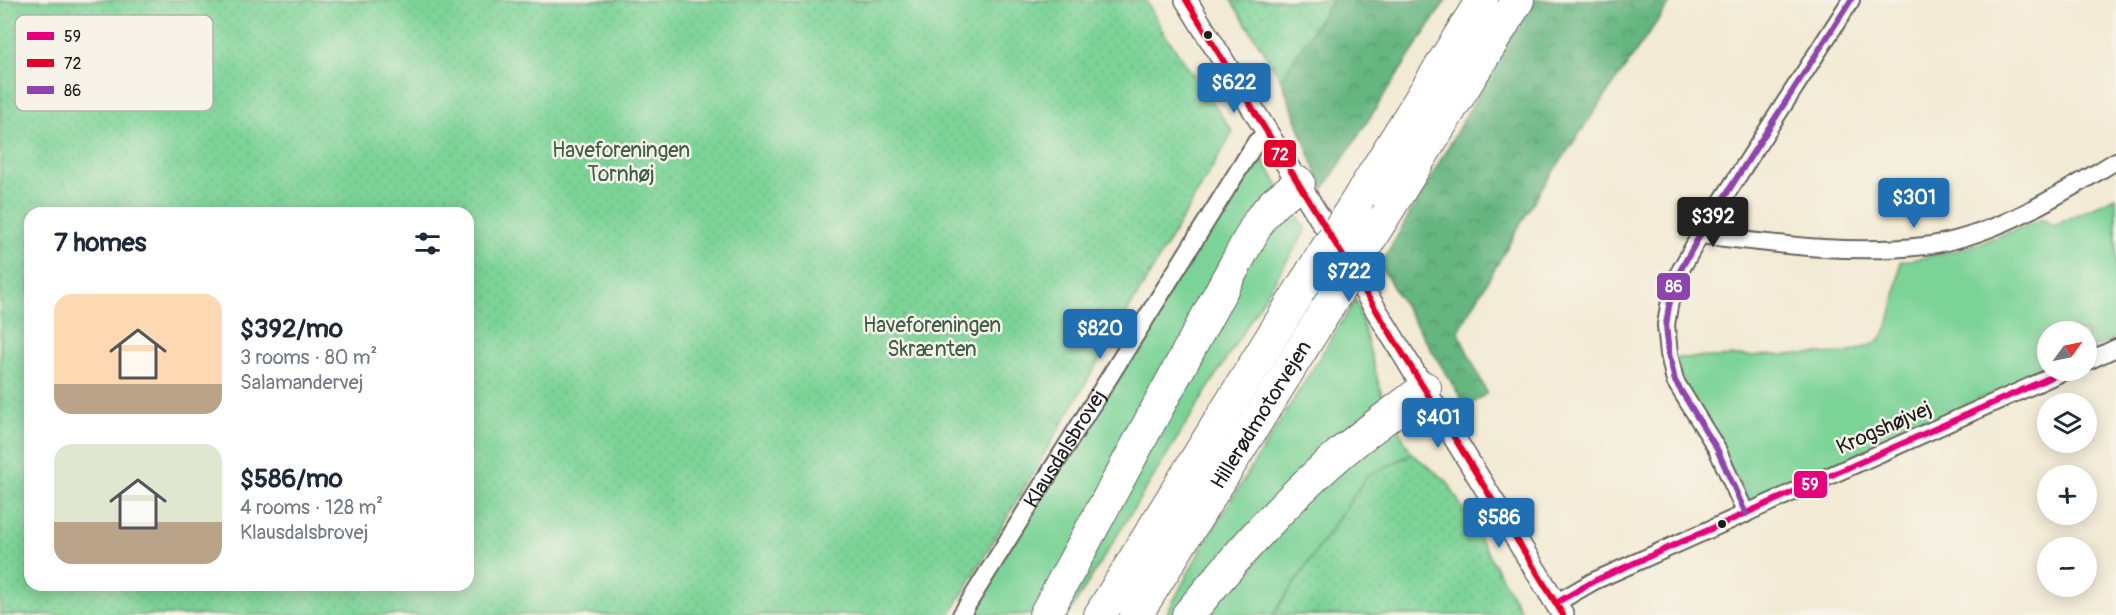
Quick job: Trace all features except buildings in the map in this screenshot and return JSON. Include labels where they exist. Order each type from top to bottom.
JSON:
[{"type":"highway","name":"Hillerødmotorvejen","points":[[1100,615],[1482,0]]},
{"type":"highway","name":"Hillerødmotorvejen","points":[[1141,610],[1518,0]]},
{"type":"highway","points":[[1045,615],[1260,219],[1274,203],[1299,183]]},
{"type":"highway","points":[[1188,615],[1238,555],[1293,497],[1341,453],[1425,388]]},
{"type":"highway","points":[[1079,615],[1103,577],[1153,530]]},
{"type":"street","points":[[1186,0],[1560,609]]},
{"type":"street","points":[[1746,514],[1717,449],[1675,381],[1666,325],[1675,280],[1700,235],[1851,0]]},
{"type":"street","name":"Klausdalsbrovej","points":[[961,615],[1256,142],[1268,132]]},
{"type":"street","points":[[1700,235],[1807,248],[1926,246],[2014,218],[2116,161]]},
{"type":"street","points":[[2097,357],[2116,348]]},
{"type":"street","name":"Krogshøjvej","points":[[1560,609],[1594,581],[2042,381]]},
{"type":"green space","points":[[0,0],[1146,0],[1162,30],[1233,132],[950,615],[0,615]]},
{"type":"green space","points":[[1231,0],[1332,0],[1281,79]]},
{"type":"green space","points":[[1332,0],[1446,0],[1323,190],[1281,79]]},
{"type":"green space","points":[[1532,0],[1672,0],[1541,189],[1458,332],[1487,393],[1467,408],[1380,266]]},
{"type":"green space","points":[[1257,150],[1306,230],[1068,615],[966,615]]},
{"type":"green space","points":[[2116,197],[2116,338],[2097,347],[2097,321],[2037,321],[2037,373],[1749,502],[1680,377],[1676,358],[1847,353],[1874,344],[1881,338],[1889,323],[1901,261],[1973,245],[2043,219],[2053,226]]},
{"type":"green space","points":[[1356,299],[1384,403],[1412,454],[1367,476],[1273,615],[1166,615],[1202,547]]},
{"type":"green space","points":[[1412,454],[1447,481],[1523,615],[1273,615],[1367,476]]},
{"type":"transit line","name":"72","points":[[1186,0],[1563,615]]},
{"type":"transit line","name":"86","points":[[1746,514],[1717,449],[1675,381],[1666,325],[1669,306],[1675,280],[1700,235],[1851,0]]},
{"type":"transit line","name":"59","points":[[1556,603],[1594,581],[2042,381]]},
{"type":"park label","name":"Haveforeningen Tornhøj","points":[[621,162]]},
{"type":"park label","name":"Haveforeningen Skrænten","points":[[932,337]]}]
